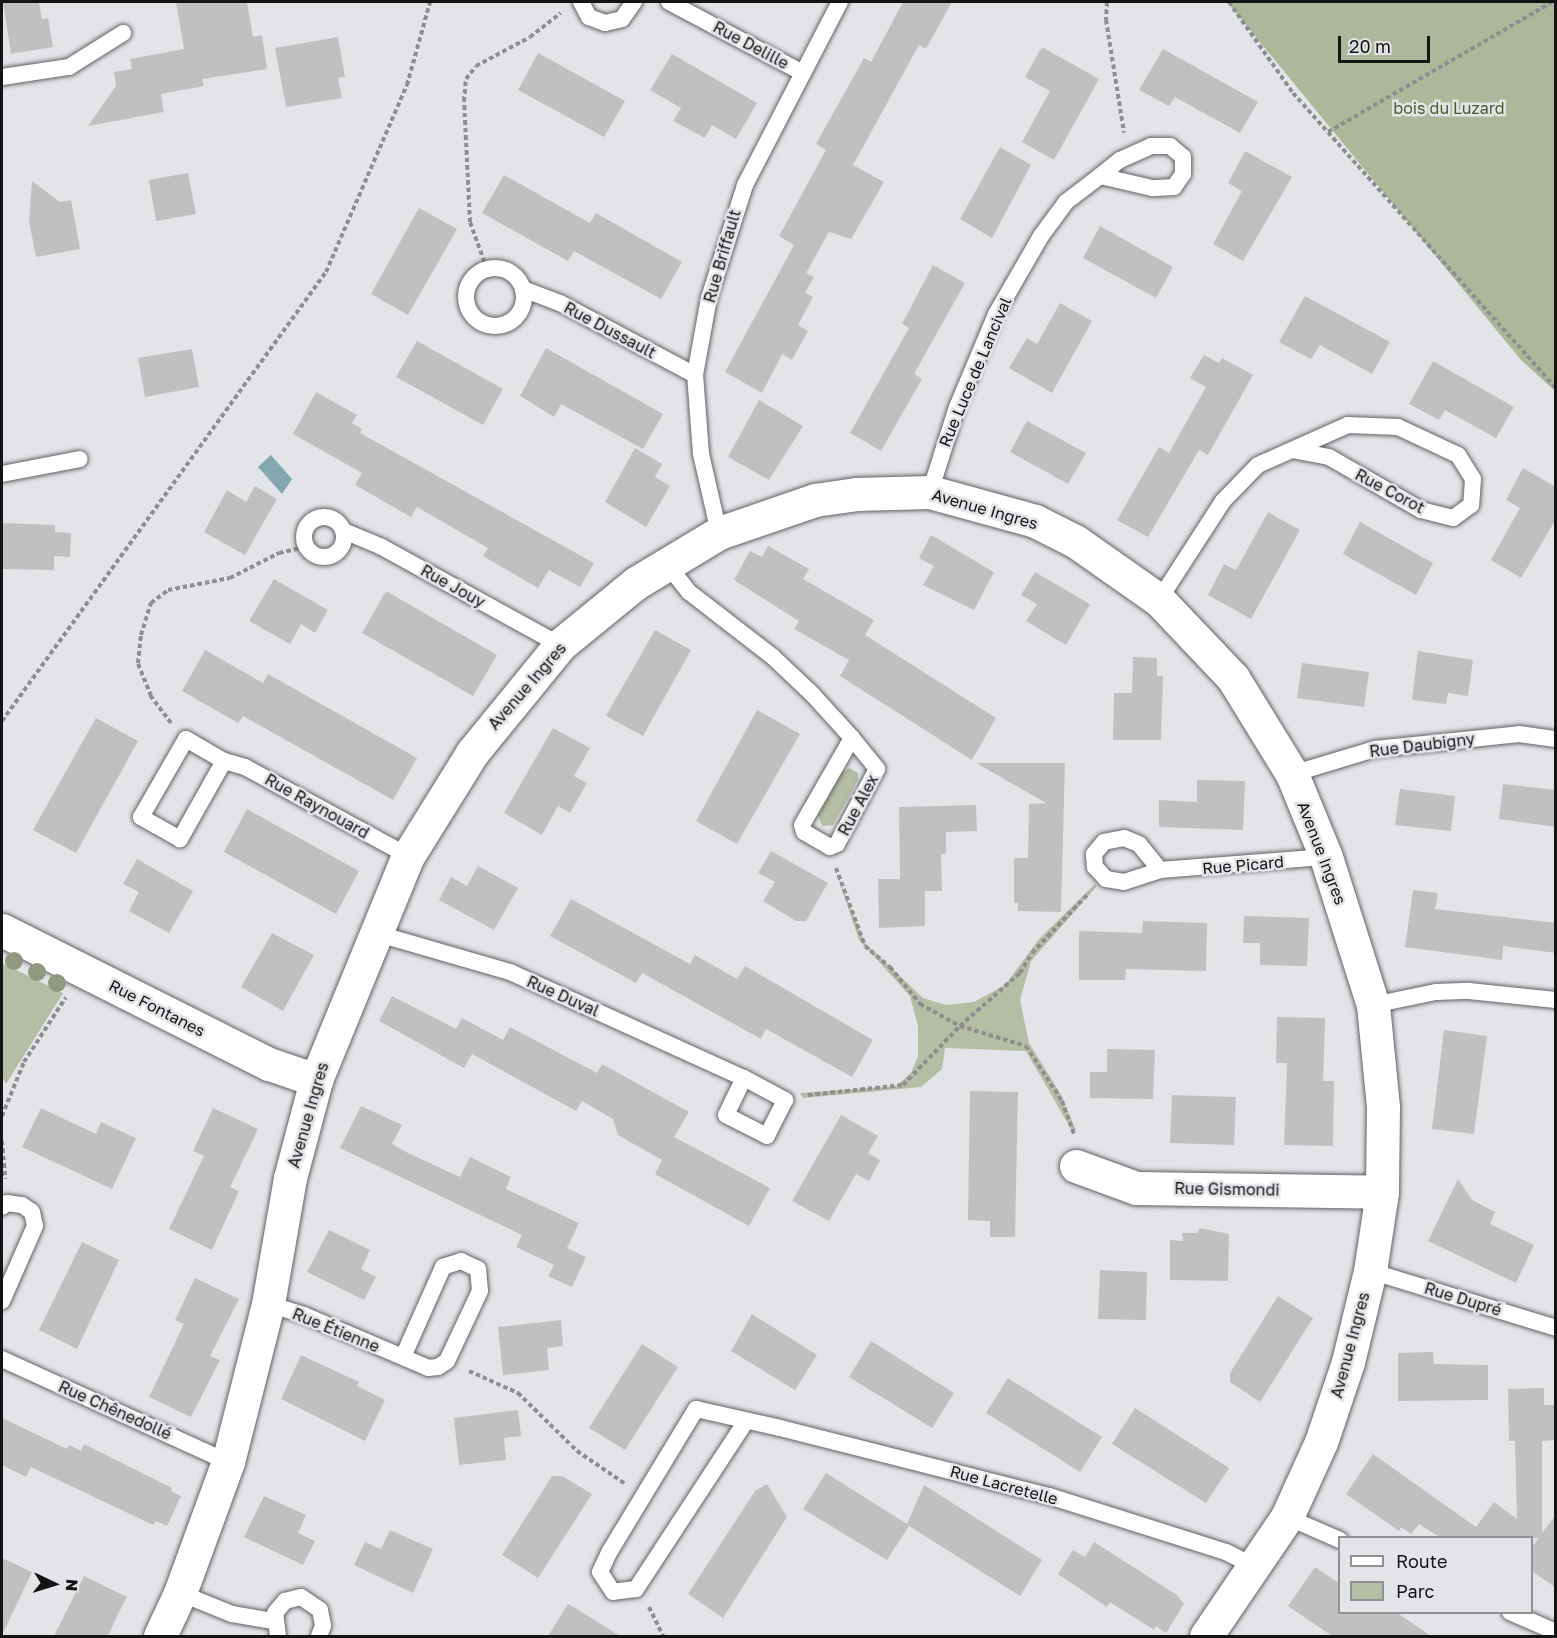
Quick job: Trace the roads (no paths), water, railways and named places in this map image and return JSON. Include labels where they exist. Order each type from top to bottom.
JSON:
[{"type":"street","name":"Avenue Ingres","points":[[160,1636],[180,1593],[228,1462],[268,1304],[290,1178],[316,1080],[408,856],[472,753],[560,645],[636,583],[719,533],[815,500],[856,494],[930,492],[1035,521],[1075,541],[1160,600],[1233,678],[1292,774],[1326,857],[1373,1005],[1383,1107],[1382,1192],[1370,1271],[1335,1402],[1287,1518],[1256,1567],[1206,1636]]},
{"type":"street","name":"Rue Fontanes","points":[[2,930],[269,1064],[316,1080]]},
{"type":"street","name":"Rue Gismondi","points":[[1076,1166],[1136,1188],[1382,1192]]},
{"type":"lane","points":[[581,2],[589,16],[605,23],[622,19],[634,2]]},
{"type":"lane","name":"Rue Delille","points":[[669,2],[801,72]]},
{"type":"lane","name":"Rue Briffault","points":[[719,533],[701,454],[695,375],[709,298],[731,221],[758,155],[840,2]]},
{"type":"lane","points":[[2,77],[69,67],[123,33]]},
{"type":"lane","name":"Rue Luce de Lancival","points":[[930,492],[957,407],[996,314],[1041,236],[1066,202],[1100,176],[1134,152],[1170,146],[1183,157],[1183,174],[1174,187],[1152,188],[1100,176]]},
{"type":"lane","name":"Rue Dussault","points":[[523,289],[521,308],[508,322],[500,326],[481,322],[468,308],[468,289],[478,273],[487,269],[505,270],[523,289],[560,303],[695,375]]},
{"type":"lane","name":"Rue Corot","points":[[1160,600],[1223,501],[1258,465],[1348,425],[1398,427],[1458,454],[1473,479],[1472,505],[1453,518],[1421,510],[1329,457],[1294,450]]},
{"type":"lane","points":[[2,474],[80,459]]},
{"type":"lane","name":"Rue Jouy","points":[[344,531],[344,544],[335,554],[322,558],[306,547],[306,527],[316,518],[336,520],[344,531],[382,547],[560,645]]},
{"type":"lane","name":"Rue Alex","points":[[667,564],[688,592],[773,657],[852,738],[877,769],[837,844],[830,847],[804,832],[802,825],[852,738]]},
{"type":"lane","name":"Rue Daubigny","points":[[1292,774],[1375,749],[1519,734],[1556,739]]},
{"type":"lane","name":"Rue Raynouard","points":[[224,761],[180,839],[141,817],[186,738],[224,761],[245,767],[408,856]]},
{"type":"lane","name":"Rue Picard","points":[[1160,870],[1139,844],[1124,838],[1104,842],[1094,854],[1095,867],[1106,879],[1124,882],[1160,870],[1326,857]]},
{"type":"lane","name":"Rue Duval","points":[[375,933],[510,972],[744,1078],[785,1100],[767,1136],[726,1115],[744,1078]]},
{"type":"lane","points":[[1373,1005],[1436,992],[1469,991],[1556,1000]]},
{"type":"lane","points":[[2,1301],[35,1226],[32,1212],[22,1204],[4,1205]]},
{"type":"lane","name":"Rue Étienne","points":[[268,1304],[304,1315],[428,1368],[447,1361],[482,1280],[478,1269],[461,1261],[443,1267],[403,1357]]},
{"type":"lane","name":"Rue Dupré","points":[[1370,1271],[1556,1328]]},
{"type":"lane","name":"Rue Chênedollé","points":[[2,1359],[228,1462]]},
{"type":"lane","name":"Rue Lacretelle","points":[[746,1421],[636,1589],[613,1592],[600,1572],[696,1409],[746,1421],[1049,1496],[1226,1552],[1256,1567]]},
{"type":"lane","points":[[1287,1518],[1338,1539]]},
{"type":"lane","points":[[180,1593],[275,1629],[285,1601],[309,1599],[323,1617],[319,1636]]},
{"type":"lane","points":[[1515,1614],[1556,1632]]},
{"type":"water","points":[[271,455],[292,479],[282,494],[258,467]]},
{"type":"park label","name":"bois du Luzard","points":[[1449,108]]}]
